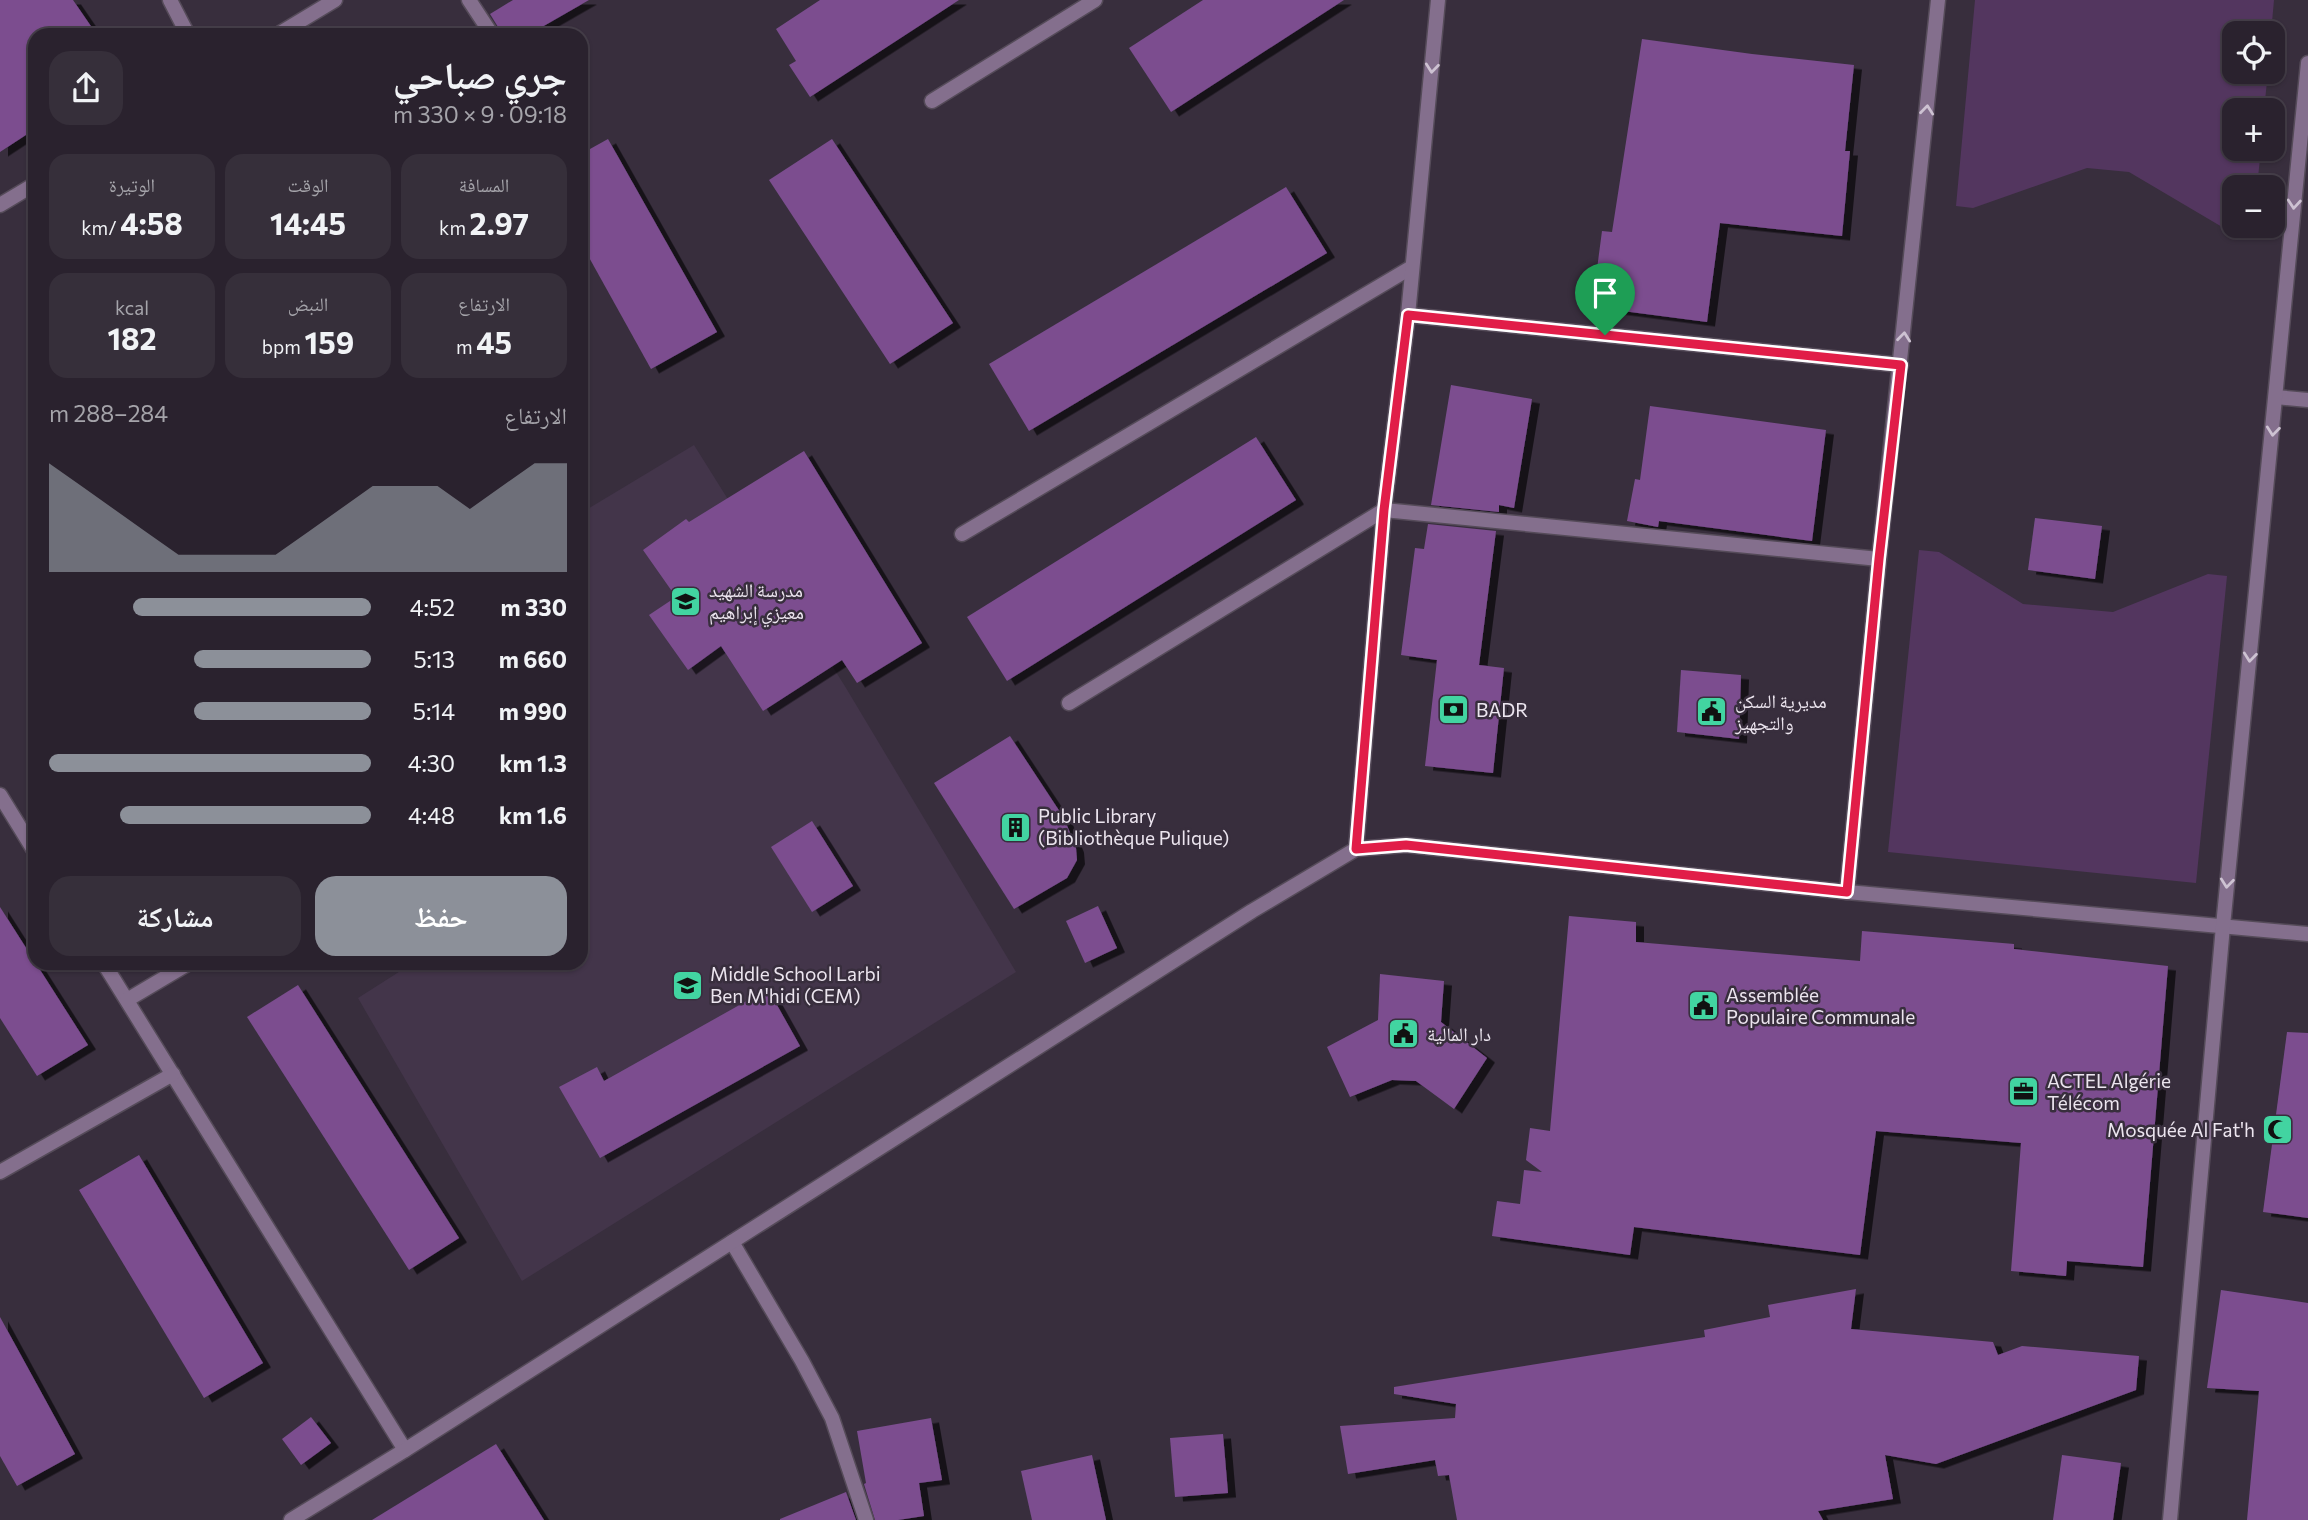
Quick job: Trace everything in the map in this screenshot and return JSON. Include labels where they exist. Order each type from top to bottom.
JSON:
[{"type":"street","points":[[170,0],[184,28]]},
{"type":"street","points":[[289,28],[335,0]]},
{"type":"street","points":[[469,0],[487,28]]},
{"type":"street","points":[[932,101],[1095,0]]},
{"type":"street","points":[[1356,849],[1384,510],[1408,315],[1438,0]]},
{"type":"street","points":[[1847,892],[1938,0]]},
{"type":"street","points":[[2170,1520],[2223,926],[2308,63]]},
{"type":"street","points":[[0,205],[28,188]]},
{"type":"street","points":[[962,534],[1412,267]]},
{"type":"street","points":[[1408,315],[1901,365]]},
{"type":"street","points":[[2276,397],[2308,400]]},
{"type":"street","points":[[1069,703],[1384,510],[1879,559]]},
{"type":"street","points":[[0,795],[28,841]]},
{"type":"street","points":[[291,1520],[1252,911],[1356,849],[1406,845],[1847,892],[2308,934]]},
{"type":"street","points":[[108,970],[405,1450]]},
{"type":"street","points":[[127,1000],[178,970]]},
{"type":"street","points":[[0,1172],[173,1074]]},
{"type":"street","points":[[732,1242],[832,1418],[866,1520]]},
{"type":"shaded area","points":[[1975,0],[2274,0],[2272,21],[2222,21],[2222,84],[2267,84],[2265,98],[2222,98],[2222,161],[2260,161],[2258,175],[2222,175],[2222,227],[2129,172],[2087,168],[1973,208],[1956,206]]},
{"type":"shaded area","name":"Middle School Larbi Ben M'hidi (CEM)","points":[[694,445],[846,688],[1016,972],[522,1281],[358,998],[402,970],[588,970],[588,509]]},
{"type":"shaded area","points":[[1919,550],[1939,552],[2023,604],[2113,612],[2208,574],[2227,576],[2196,883],[1888,852]]},
{"type":"building","points":[[0,0],[73,0],[92,28],[28,28],[28,134],[0,152]]},
{"type":"building","points":[[513,0],[589,0],[540,28],[499,28],[490,14]]},
{"type":"building","points":[[820,0],[959,0],[810,97],[789,65],[796,61],[776,29]]},
{"type":"building","points":[[1203,0],[1344,0],[1171,112],[1129,48]]},
{"type":"building","points":[[1642,39],[1854,65],[1845,151],[1850,151],[1842,236],[1720,223],[1707,322],[1592,307],[1602,231],[1612,232]]},
{"type":"building","points":[[608,139],[717,332],[651,369],[588,256],[588,150]]},
{"type":"building","points":[[832,139],[953,323],[890,364],[769,180]]},
{"type":"building","points":[[1286,187],[1327,253],[1029,431],[989,364]]},
{"type":"building","points":[[1451,385],[1532,399],[1514,508],[1499,505],[1499,512],[1431,505]]},
{"type":"building","points":[[1650,406],[1826,430],[1812,541],[1659,521],[1658,527],[1627,521],[1635,479],[1640,480]]},
{"type":"building","points":[[1256,437],[1296,500],[1007,681],[967,617]]},
{"type":"building","points":[[804,451],[922,643],[857,683],[842,660],[763,711],[721,646],[688,670],[649,615],[676,597],[643,550],[686,519],[689,522]]},
{"type":"building","points":[[2035,518],[2102,526],[2095,579],[2028,570]]},
{"type":"building","points":[[1428,524],[1496,531],[1479,665],[1504,668],[1493,773],[1425,766],[1437,660],[1401,655],[1415,548],[1424,549]]},
{"type":"building","name":"مديرية السكن والتجهيز","points":[[1681,670],[1741,675],[1739,739],[1677,732]]},
{"type":"building","name":"Public Library (Bibliothèque Pulique)","points":[[1010,736],[1064,818],[1076,848],[1077,860],[1067,878],[1014,909],[934,783]]},
{"type":"building","points":[[812,821],[853,886],[812,912],[771,847]]},
{"type":"building","points":[[1098,906],[1117,948],[1085,963],[1066,921]]},
{"type":"building","points":[[0,907],[28,951],[28,970],[40,970],[88,1045],[37,1076],[0,1018]]},
{"type":"building","points":[[1569,916],[1636,922],[1636,942],[1860,961],[1862,931],[2014,944],[2014,949],[2168,966],[2143,1267],[2067,1261],[2066,1276],[2011,1271],[2021,1143],[1876,1131],[1860,1255],[1634,1227],[1630,1255],[1492,1236],[1497,1201],[1520,1204],[1524,1170],[1542,1172],[1526,1160],[1530,1128],[1550,1131]]},
{"type":"building","name":"دار المالية","points":[[1380,974],[1444,981],[1441,1022],[1487,1058],[1454,1109],[1416,1081],[1392,1080],[1350,1097],[1327,1047],[1378,1020]]},
{"type":"building","points":[[298,985],[459,1238],[409,1270],[247,1017]]},
{"type":"building","points":[[768,989],[800,1046],[600,1158],[559,1087],[597,1067],[604,1081]]},
{"type":"building","points":[[2287,1032],[2308,1033],[2308,1218],[2263,1212]]},
{"type":"building","points":[[139,1155],[263,1363],[204,1398],[79,1190]]},
{"type":"building","points":[[1856,1289],[1851,1329],[1993,1342],[1998,1355],[2022,1346],[2139,1356],[2136,1390],[1936,1464],[1885,1455],[1893,1499],[1818,1511],[1823,1520],[1457,1520],[1449,1475],[1438,1476],[1435,1460],[1348,1474],[1340,1426],[1455,1418],[1456,1404],[1394,1394],[1394,1387],[1705,1337],[1704,1330],[1770,1317],[1768,1305]]},
{"type":"building","points":[[2221,1290],[2308,1303],[2308,1520],[2247,1520],[2259,1391],[2207,1388]]},
{"type":"building","points":[[0,1317],[75,1454],[17,1486],[0,1456]]},
{"type":"building","points":[[311,1417],[331,1443],[301,1465],[282,1439]]},
{"type":"building","points":[[931,1418],[942,1480],[919,1483],[924,1516],[875,1520],[864,1484],[866,1483],[857,1431]]},
{"type":"building","points":[[1223,1434],[1228,1493],[1175,1497],[1170,1438]]},
{"type":"building","points":[[496,1444],[544,1520],[372,1520]]},
{"type":"building","points":[[1092,1455],[1106,1520],[1032,1520],[1021,1471]]},
{"type":"building","points":[[2062,1455],[2121,1463],[2113,1520],[2053,1520]]},
{"type":"building","points":[[846,1492],[856,1520],[780,1520],[780,1519]]},
{"type":"place","name":"مدرسة الشهيد معيزي إبراهيم","points":[[686,601]]},
{"type":"place","name":"BADR","points":[[1453,710]]},
{"type":"place","name":"مديرية السكن والتجهيز","points":[[1712,712]]},
{"type":"place","name":"Public Library (Bibliothèque Pulique)","points":[[1015,827]]},
{"type":"place","name":"Middle School Larbi Ben M'hidi (CEM)","points":[[687,985]]},
{"type":"place","name":"Assemblée Populaire Communale","points":[[1703,1006]]},
{"type":"place","name":"دار المالية","points":[[1404,1034]]},
{"type":"place","name":"ACTEL Algérie Télécom","points":[[2024,1092]]},
{"type":"place","name":"Mosquée Al Fat'h","points":[[2278,1130]]},
{"type":"route","points":[[1408,315],[1605,335],[1901,365],[1879,559],[1847,892],[1406,845],[1356,849],[1384,510],[1408,315]]}]
